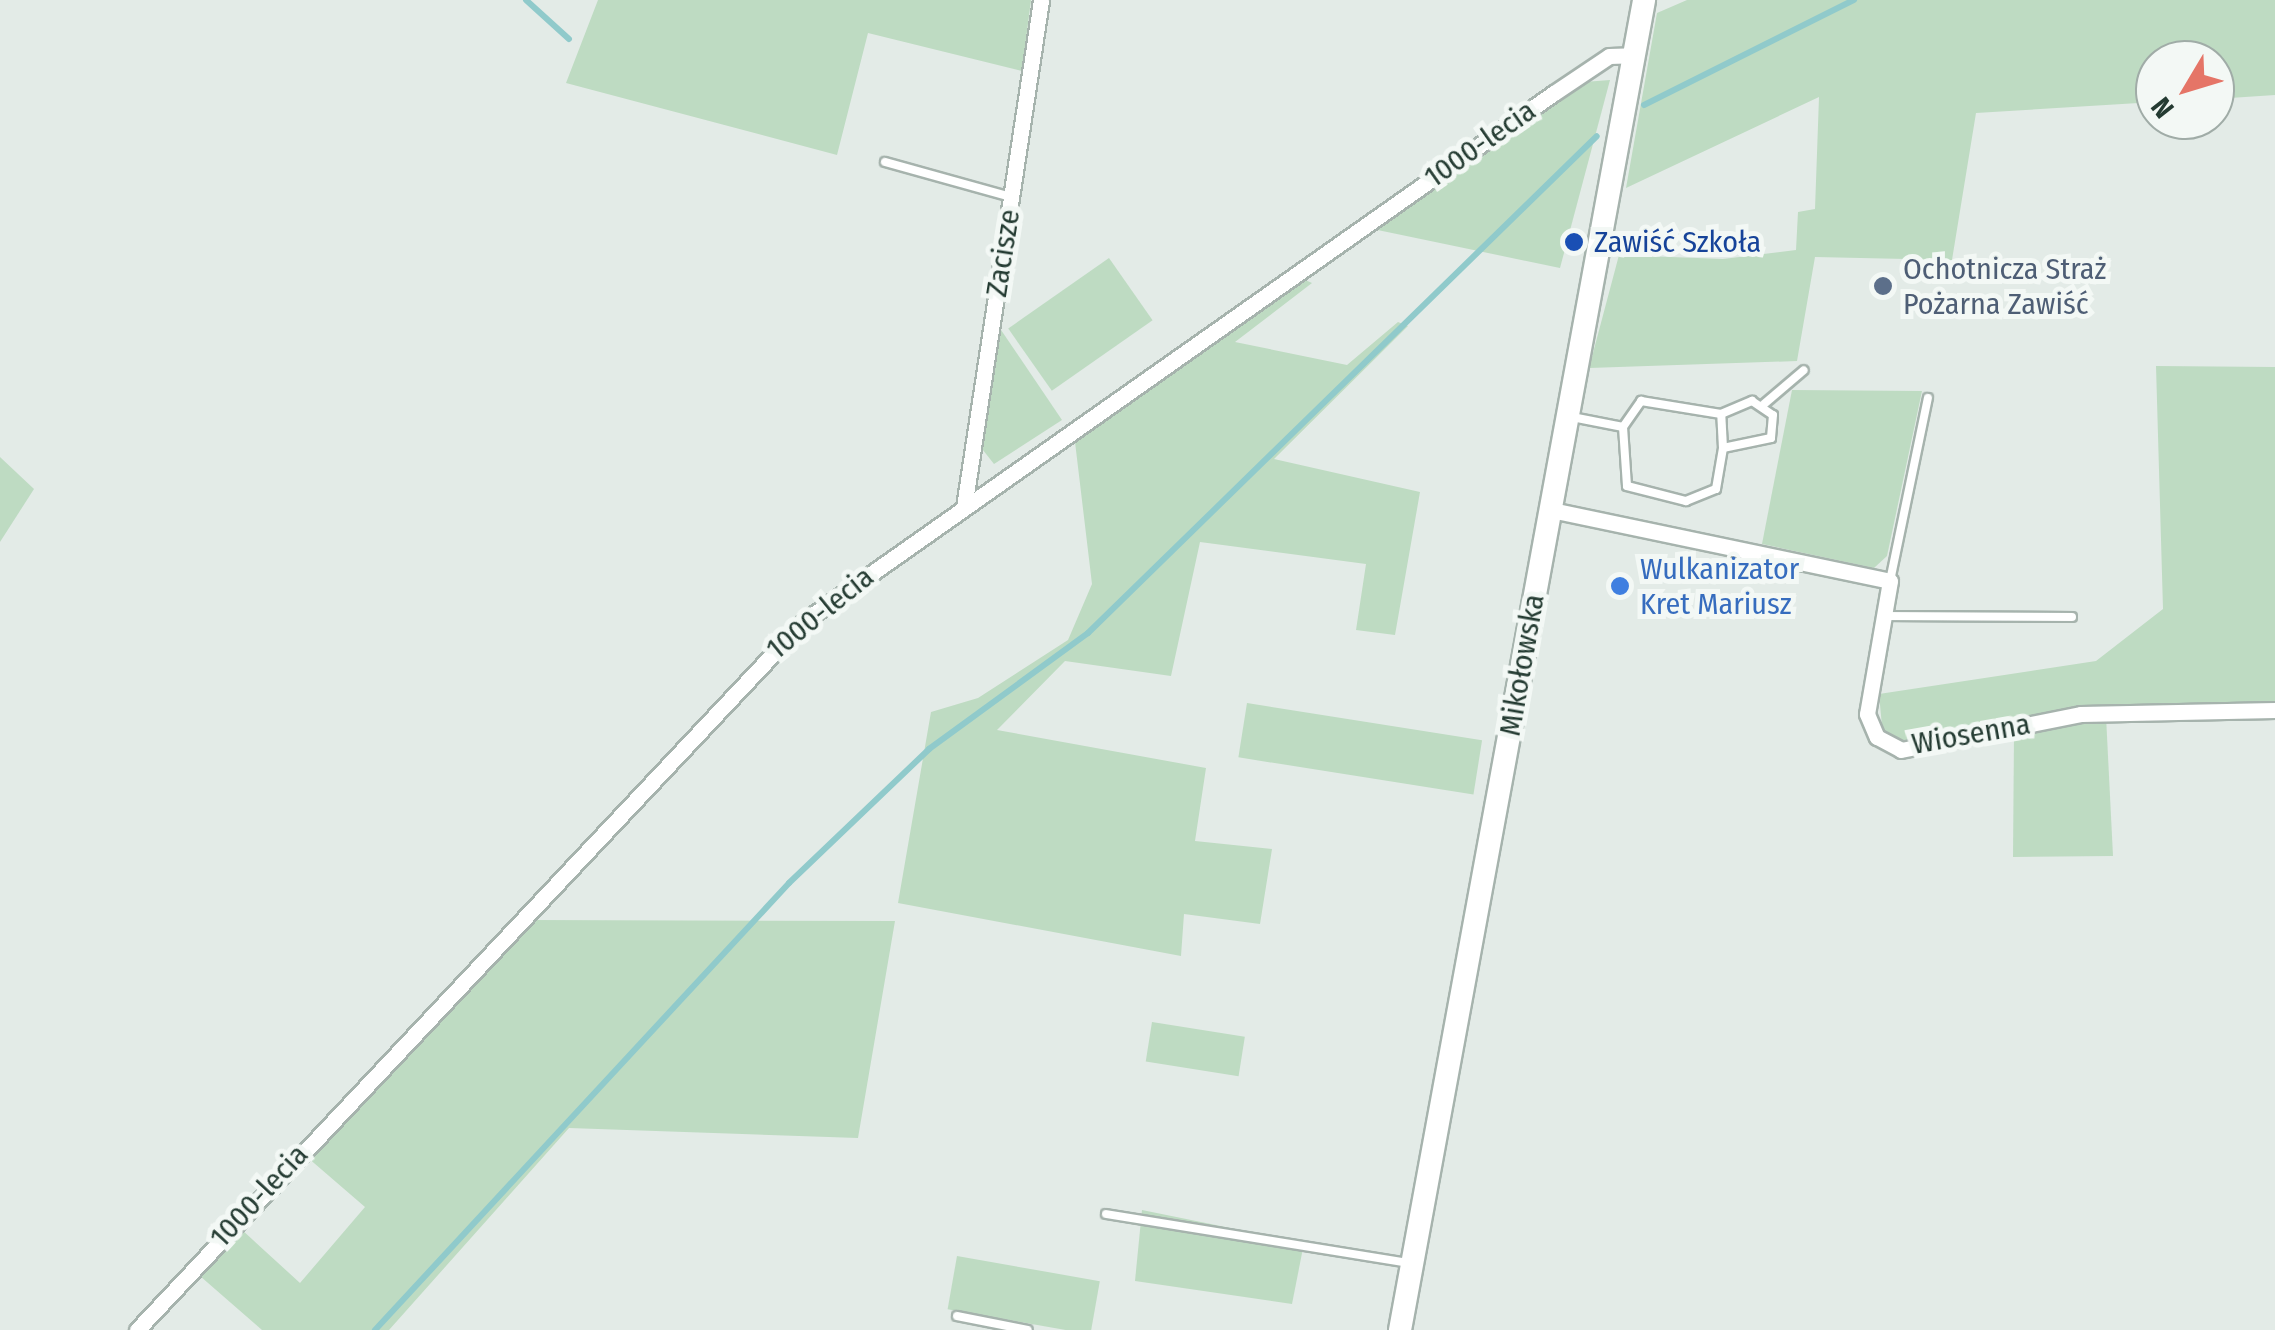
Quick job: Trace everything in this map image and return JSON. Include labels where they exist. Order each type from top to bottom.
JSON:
[{"type":"main road","name":"Mikołowska","points":[[1400,1330],[1644,0]]},
{"type":"street","name":"Zacisze","points":[[964,506],[1042,0]]},
{"type":"street","name":"1000-lecia","points":[[137,1330],[754,667],[964,506],[1585,72],[1634,55]]},
{"type":"street","points":[[1550,510],[1890,581]]},
{"type":"street","name":"Wiosenna","points":[[1890,581],[1867,714],[1877,737],[1902,750],[2081,714],[2275,710]]},
{"type":"lane","points":[[885,162],[1011,198]]},
{"type":"lane","points":[[1720,414],[1723,448],[1716,488],[1704,498],[1634,490],[1620,472],[1623,428],[1641,402],[1720,414],[1764,404],[1804,370]]},
{"type":"lane","points":[[1890,581],[1928,398]]},
{"type":"lane","points":[[1723,448],[1770,438],[1764,404]]},
{"type":"lane","points":[[1568,416],[1623,428]]},
{"type":"lane","points":[[1884,616],[2072,618]]},
{"type":"lane","points":[[1106,1214],[1412,1264]]},
{"type":"lane","points":[[957,1316],[1028,1330]]},
{"type":"green space","points":[[598,0],[1031,0],[1022,71],[868,33],[837,155],[566,83]]},
{"type":"green space","points":[[1687,0],[2275,0],[2275,95],[2235,98],[2235,40],[2135,40],[2135,103],[1976,113],[1952,260],[1815,257],[1797,361],[1589,368],[1619,255],[1723,259],[1796,250],[1798,212],[1815,209],[1819,97],[1626,188],[1657,13]]},
{"type":"green space","points":[[1610,80],[1560,268],[1368,228],[1584,82]]},
{"type":"green space","points":[[1109,258],[1153,320],[1052,391],[1008,329]]},
{"type":"green space","points":[[1303,279],[1312,283],[1235,342],[1347,365],[1398,322],[1408,326],[1274,459],[1420,492],[1395,635],[1356,630],[1366,564],[1200,542],[1171,676],[1065,661],[997,730],[1206,768],[1195,841],[1272,849],[1260,924],[1184,914],[1181,956],[898,903],[931,712],[978,698],[1068,640],[1092,584],[1075,442]]},
{"type":"green space","points":[[999,327],[1062,420],[994,464],[979,445]]},
{"type":"green space","points":[[2156,366],[2275,367],[2275,706],[2105,705],[1903,745],[1883,737],[1879,694],[2096,661],[2163,609]]},
{"type":"green space","points":[[1792,390],[1922,391],[1887,556],[1874,568],[1762,544]]},
{"type":"green space","points":[[0,457],[34,489],[0,542]]},
{"type":"green space","points":[[1247,703],[1482,740],[1473,795],[1238,757]]},
{"type":"green space","points":[[2106,716],[2113,856],[2013,857],[2014,733]]},
{"type":"green space","points":[[529,920],[895,921],[858,1138],[569,1128],[389,1330],[262,1330],[200,1276],[241,1229],[300,1283],[365,1207],[307,1157]]},
{"type":"green space","points":[[1152,1022],[1245,1037],[1239,1076],[1146,1062]]},
{"type":"green space","points":[[1142,1210],[1304,1243],[1292,1304],[1135,1281]]},
{"type":"green space","points":[[957,1256],[1100,1281],[1091,1330],[1066,1330],[948,1309]]},
{"type":"waterway","points":[[526,0],[569,39]]},
{"type":"waterway","points":[[1644,105],[1854,0]]},
{"type":"waterway","points":[[375,1330],[789,883],[929,749],[1088,633],[1597,136]]},
{"type":"place","name":"Zawiść Szkoła","points":[[1574,242]]},
{"type":"place","name":"Ochotnicza Straż Pożarna Zawiść","points":[[1883,286]]},
{"type":"place","name":"Wulkanizator Kret Mariusz","points":[[1620,586]]}]
